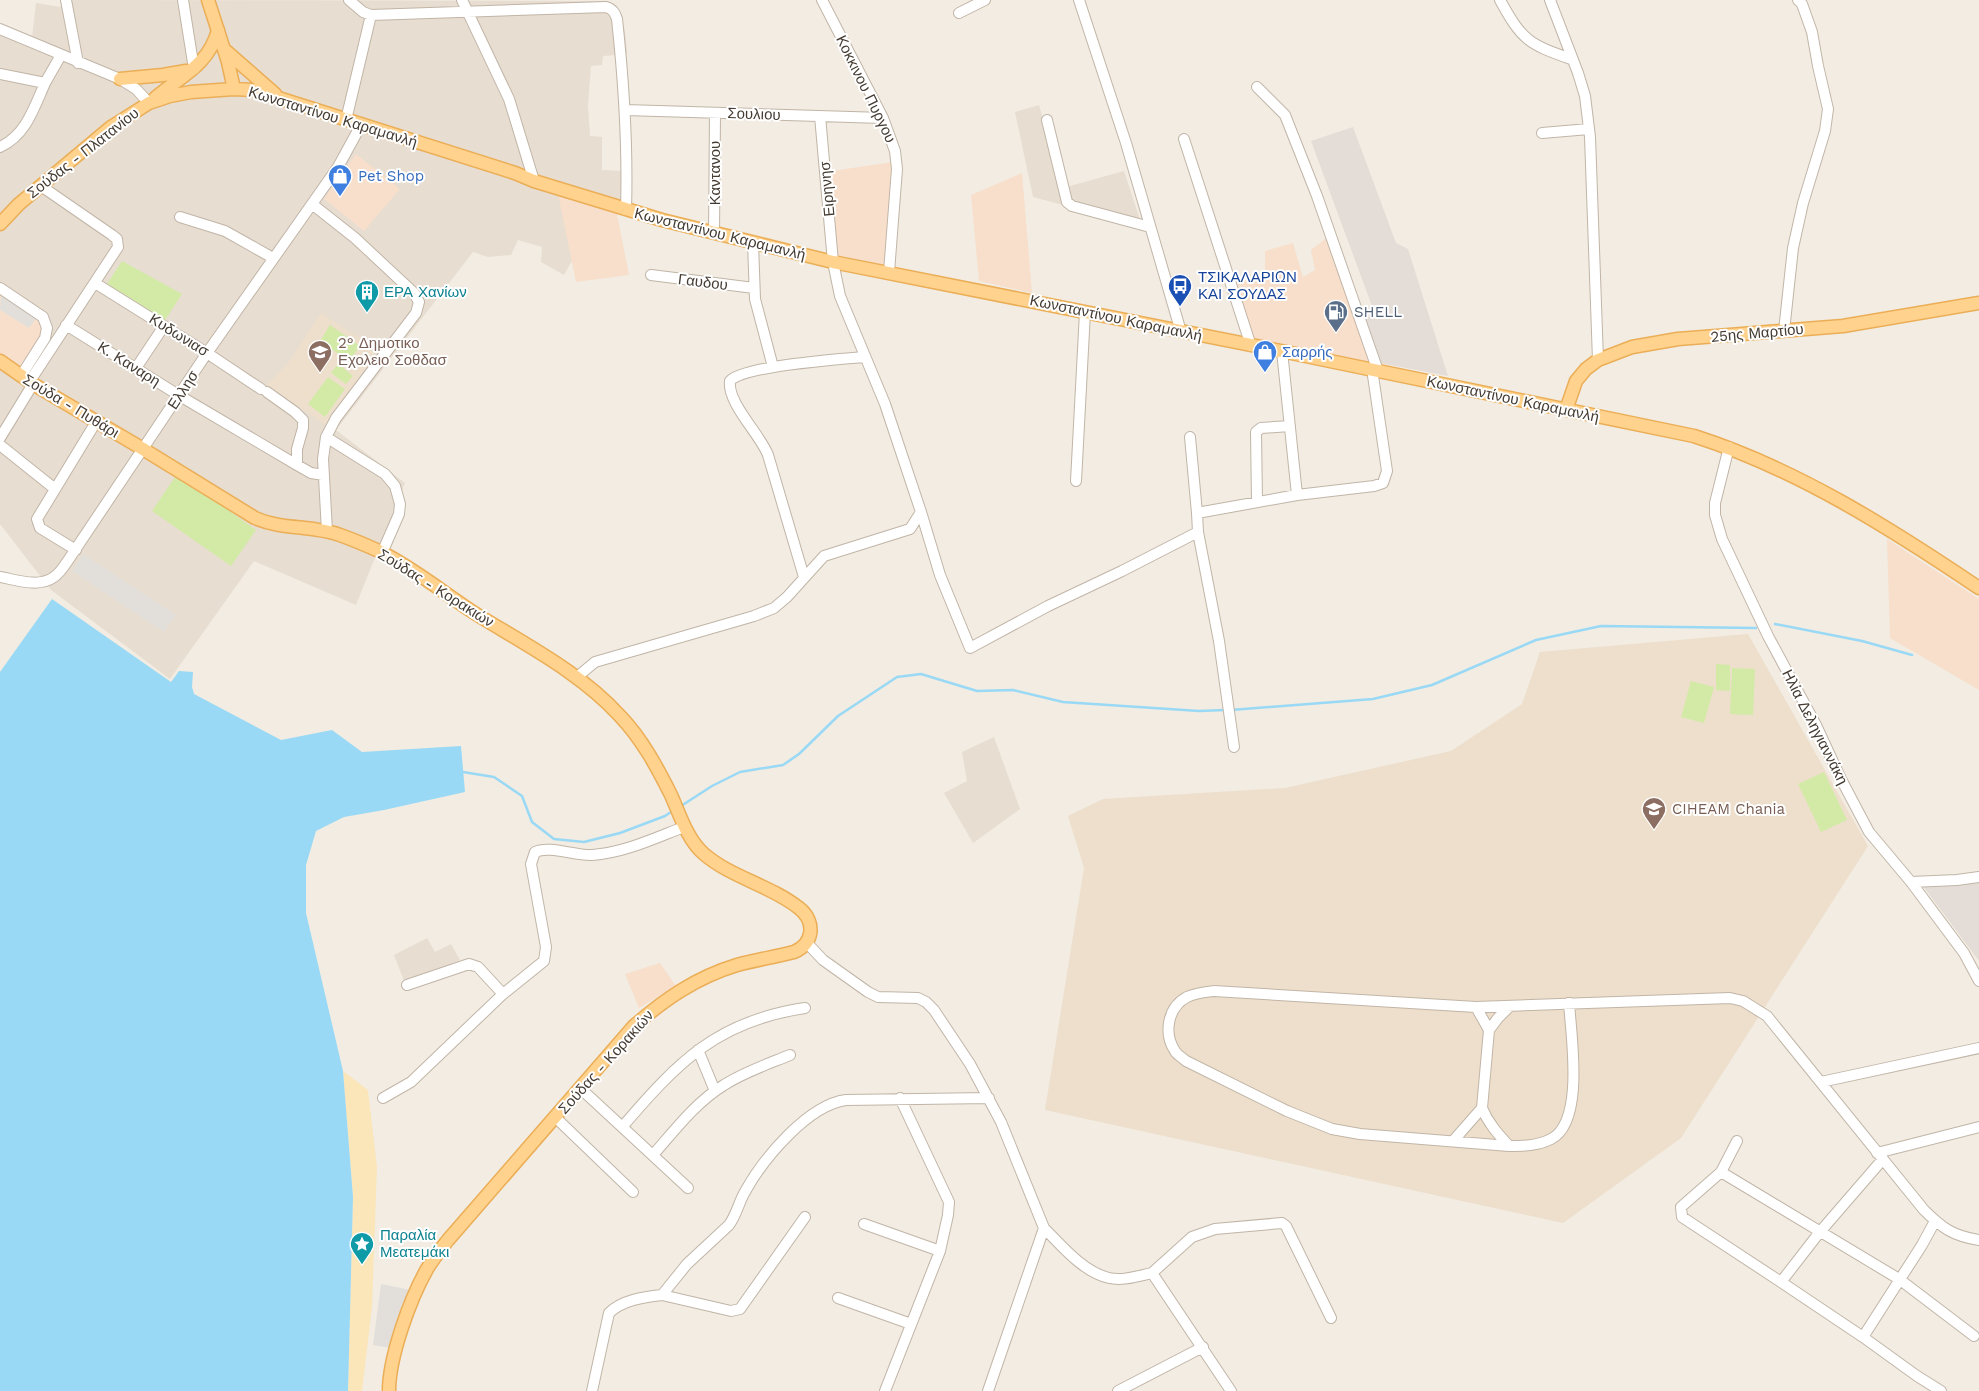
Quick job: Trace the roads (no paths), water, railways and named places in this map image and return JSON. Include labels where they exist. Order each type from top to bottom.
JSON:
[{"type":"main road","points":[[208,0],[224,48],[234,89]]},
{"type":"main road","points":[[149,103],[194,69],[208,54],[214,44],[218,30]]},
{"type":"main road","points":[[224,48],[281,98]]},
{"type":"main road","points":[[120,79],[163,75],[194,69]]},
{"type":"main road","name":"Κωνσταντίνου Καραμανλή","points":[[234,89],[252,90],[281,98],[626,210],[714,234],[833,262],[1282,351],[1694,436],[1729,447],[1846,504],[1903,537],[1979,588]]},
{"type":"main road","name":"Σούδας - Πλατανίου","points":[[0,224],[19,204],[111,127],[149,103],[180,94],[234,89]]},
{"type":"main road","name":"25ης Μαρτίου","points":[[1566,410],[1580,374],[1598,360],[1632,347],[1678,339],[1843,326],[1979,303]]},
{"type":"main road","name":"Σούδα - Πυθάρι","points":[[0,361],[96,422],[144,449]]},
{"type":"main road","name":"Σούδας - Κορακιών","points":[[144,449],[255,518],[272,524],[327,531],[382,552],[577,677],[608,703],[650,755],[683,823]]},
{"type":"main road","points":[[683,823],[702,852],[712,860],[785,899],[803,912],[811,926],[807,943]]},
{"type":"main road","name":"Σούδας - Κορακιών","points":[[390,1391],[389,1374],[398,1341],[417,1290],[428,1268],[448,1240],[634,1026],[661,1003],[691,983],[735,966],[794,952],[807,943]]},
{"type":"street","points":[[66,0],[78,62]]},
{"type":"street","points":[[183,0],[194,69]]},
{"type":"street","points":[[349,0],[363,12],[371,15],[611,8],[615,12],[617,19],[624,88],[628,156],[626,210]]},
{"type":"street","points":[[462,0],[508,100],[534,181]]},
{"type":"street","name":"Κοκκινου Πυργου","points":[[822,0],[883,118],[894,146],[897,169],[889,272]]},
{"type":"street","points":[[959,13],[984,0]]},
{"type":"street","points":[[1079,0],[1126,143],[1181,332]]},
{"type":"street","points":[[1500,0],[1512,23],[1525,38],[1538,48],[1571,59]]},
{"type":"street","points":[[1550,0],[1571,59],[1578,73],[1589,129],[1593,181],[1598,360]]},
{"type":"street","points":[[1784,331],[1793,248],[1803,203],[1825,131],[1828,109],[1812,32],[1802,4],[1798,0]]},
{"type":"street","points":[[346,120],[371,15]]},
{"type":"street","points":[[0,30],[120,79],[136,89],[149,103]]},
{"type":"street","points":[[0,147],[10,143],[26,125],[60,55]]},
{"type":"street","points":[[2,75],[45,83]]},
{"type":"street","points":[[1197,513],[1297,495],[1374,486],[1383,483],[1387,471],[1375,370],[1317,196],[1285,114],[1257,87]]},
{"type":"street","name":"Σουλιου","points":[[625,110],[883,118]]},
{"type":"street","name":"Καντανου","points":[[714,234],[715,113]]},
{"type":"street","name":"Ειρηνησ","points":[[820,116],[833,262],[840,296],[895,432],[940,575],[970,648],[1048,606],[1198,532]]},
{"type":"street","points":[[1047,120],[1067,202],[1072,206],[1150,227]]},
{"type":"street","name":"Ελλησ","points":[[0,577],[35,583],[47,581],[56,576],[76,550],[207,353],[348,151],[361,125]]},
{"type":"street","points":[[1542,132],[1589,129]]},
{"type":"street","points":[[1184,139],[1252,346]]},
{"type":"street","points":[[28,380],[95,283],[118,246],[117,239],[41,186]]},
{"type":"street","points":[[312,204],[355,238],[414,293],[419,302],[416,313],[336,418],[326,437],[324,475],[327,531]]},
{"type":"street","points":[[180,217],[225,231],[273,258]]},
{"type":"street","points":[[753,242],[754,288],[757,309],[773,367]]},
{"type":"street","name":"Γαυδου","points":[[651,275],[754,288]]},
{"type":"street","name":"Κυδωνιασ","points":[[95,283],[207,353],[295,412],[303,420],[303,428],[297,449],[297,465]]},
{"type":"street","points":[[0,288],[43,317],[47,328],[45,338],[28,380],[0,438]]},
{"type":"street","points":[[1076,481],[1085,312]]},
{"type":"street","name":"Κ. Καναρη","points":[[66,325],[180,396],[297,465],[311,473],[324,475]]},
{"type":"street","points":[[136,368],[164,326]]},
{"type":"street","points":[[1282,351],[1297,495]]},
{"type":"street","points":[[804,577],[768,455],[738,407],[730,388],[730,381],[737,376],[773,367],[865,356]]},
{"type":"street","points":[[76,550],[38,526],[37,519],[96,422]]},
{"type":"street","points":[[1257,502],[1256,432],[1262,428],[1290,426]]},
{"type":"street","points":[[326,437],[385,474],[395,486],[400,504],[399,514],[382,552]]},
{"type":"street","points":[[1190,437],[1198,532],[1219,641],[1234,747]]},
{"type":"street","points":[[0,446],[55,489]]},
{"type":"street","name":"Ηλία Δεληγιαννάκη","points":[[1729,447],[1715,503],[1715,515],[1722,539],[1768,636],[1816,725],[1869,832],[1911,882],[1964,954],[1979,981]]},
{"type":"street","points":[[577,677],[595,662],[761,614],[774,608],[787,597],[824,556],[910,529],[921,512]]},
{"type":"street","points":[[383,1098],[411,1082],[503,994],[546,958],[546,947],[530,864],[535,852],[546,849],[572,854],[591,855],[610,852],[643,842],[683,823]]},
{"type":"street","points":[[1911,882],[1979,877]]},
{"type":"street","points":[[807,943],[823,960],[868,992],[878,997],[918,998],[926,1002],[934,1010],[970,1064],[989,1098],[1001,1122],[1044,1228],[1089,1269],[1109,1278],[1124,1279],[1152,1272],[1160,1267],[1192,1237],[1200,1233],[1215,1228],[1282,1223],[1286,1226],[1331,1318]]},
{"type":"street","points":[[407,986],[469,964],[478,967],[503,994]]},
{"type":"street","points":[[1569,1003],[1574,1086],[1568,1118],[1561,1130],[1552,1139],[1531,1146],[1509,1146],[1360,1134],[1332,1129],[1287,1111],[1186,1061],[1175,1052],[1168,1032],[1173,1010],[1177,1003],[1188,996],[1214,991],[1476,1007],[1569,1003],[1730,998],[1743,1001],[1767,1016],[1924,1210],[1949,1232],[1979,1240]]},
{"type":"street","points":[[1509,1146],[1486,1118],[1482,1108],[1489,1030],[1510,1006]]},
{"type":"street","points":[[1476,1007],[1489,1030]]},
{"type":"street","points":[[623,1126],[667,1078],[698,1050],[727,1031],[771,1013],[804,1008]]},
{"type":"street","points":[[1822,1082],[1979,1048]]},
{"type":"street","points":[[698,1050],[715,1091]]},
{"type":"street","points":[[653,1155],[680,1124],[715,1091],[737,1078],[790,1055]]},
{"type":"street","points":[[580,1088],[688,1188]]},
{"type":"street","points":[[662,1295],[687,1264],[729,1225],[752,1180],[793,1129],[803,1120],[840,1101],[900,1098],[989,1098]]},
{"type":"street","points":[[885,1391],[940,1251],[949,1202],[900,1098]]},
{"type":"street","points":[[1453,1141],[1482,1108]]},
{"type":"street","points":[[555,1117],[633,1192]]},
{"type":"street","points":[[1781,1282],[1880,1156],[1979,1127]]},
{"type":"street","points":[[1737,1141],[1721,1172],[1681,1207],[1682,1217],[1941,1391]]},
{"type":"street","points":[[1721,1172],[1899,1280],[1974,1336]]},
{"type":"street","points":[[592,1391],[609,1313],[622,1304],[662,1295],[731,1311],[740,1309],[805,1217]]},
{"type":"street","points":[[1863,1337],[1922,1245],[1935,1221]]},
{"type":"street","points":[[864,1224],[940,1251]]},
{"type":"street","points":[[988,1391],[1044,1228]]},
{"type":"street","points":[[1152,1272],[1231,1391]]},
{"type":"street","points":[[838,1298],[911,1324]]},
{"type":"street","points":[[1118,1391],[1203,1347]]},
{"type":"water","points":[[52,599],[171,682],[179,671],[193,672],[192,687],[194,694],[281,740],[332,730],[362,752],[461,746],[465,792],[344,817],[316,831],[306,865],[306,913],[343,1071],[353,1197],[348,1391],[0,1391],[0,672]]},
{"type":"waterway","points":[[1775,624],[1862,641],[1912,655]]},
{"type":"waterway","points":[[1231,710],[1373,699],[1432,685],[1536,640],[1601,626],[1756,628]]},
{"type":"waterway","points":[[681,806],[712,786],[740,772],[783,765],[799,754],[838,716],[897,677],[921,674],[977,691],[1013,690],[1063,702],[1199,711],[1225,710]]},
{"type":"waterway","points":[[463,772],[494,777],[522,796],[532,822],[554,839],[584,842],[620,833],[665,816],[674,810]]},
{"type":"place","name":"Pet Shop","points":[[340,197]]},
{"type":"place","name":"ΤΣΙΚΑΛΑΡΙΩΝ ΚΑΙ ΣΟΥΔΑΣ","points":[[1180,307]]},
{"type":"place","name":"ΕΡΑ Χανίων","points":[[367,313]]},
{"type":"place","name":"SHELL","points":[[1336,333]]},
{"type":"place","name":"2° Δημοτικο Εχολειο Σοθδασ","points":[[320,373]]},
{"type":"place","name":"Σαρρής","points":[[1265,373]]},
{"type":"place","name":"CIHEAM Chania","points":[[1654,830]]},
{"type":"place","name":"Παραλία Μεατεμάκι","points":[[362,1265]]}]
